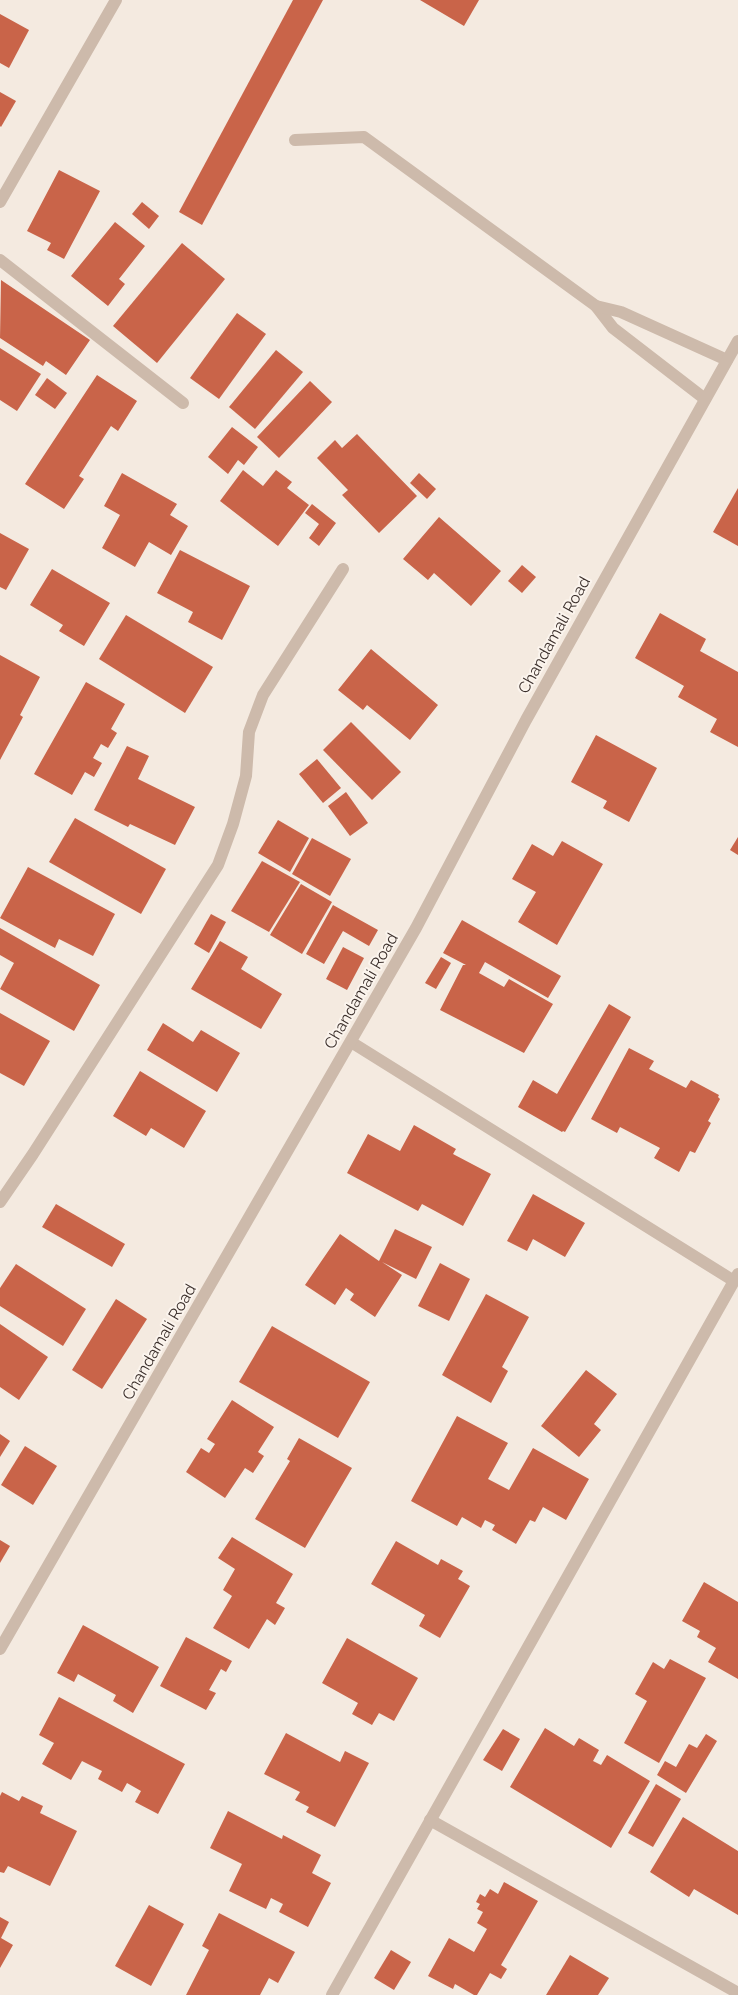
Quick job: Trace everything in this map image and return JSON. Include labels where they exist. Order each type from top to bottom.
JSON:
[{"type":"street","points":[[0,202],[116,0]]},
{"type":"street","points":[[295,140],[364,136],[596,306],[613,328],[705,399]]},
{"type":"street","points":[[0,260],[183,403]]},
{"type":"street","points":[[596,306],[621,312],[727,360]]},
{"type":"street","name":"Chandamali Road","points":[[0,1649],[416,928],[526,720],[738,341]]},
{"type":"street","points":[[0,1202],[33,1154],[218,865],[235,816],[246,776],[249,732],[263,695],[343,569]]},
{"type":"street","points":[[332,1995],[736,1278],[351,1042]]},
{"type":"street","points":[[430,1820],[738,1994]]},
{"type":"building","points":[[293,0],[323,0],[202,225],[179,212]]},
{"type":"building","points":[[420,0],[479,0],[464,26]]},
{"type":"building","points":[[0,14],[29,30],[9,68],[0,63]]},
{"type":"building","points":[[0,92],[16,101],[1,127],[0,126]]},
{"type":"building","points":[[59,170],[100,191],[64,259],[47,250],[51,243],[27,231]]},
{"type":"building","points":[[142,202],[159,216],[149,229],[132,214]]},
{"type":"building","points":[[115,222],[145,246],[119,279],[125,284],[108,306],[71,276]]},
{"type":"building","points":[[182,243],[225,279],[157,363],[113,326]]},
{"type":"building","points":[[1,280],[90,340],[66,375],[46,361],[43,366],[0,338]]},
{"type":"building","points":[[237,313],[266,334],[219,399],[190,378]]},
{"type":"building","points":[[0,348],[41,374],[17,411],[0,400]]},
{"type":"building","points":[[276,350],[303,372],[255,429],[229,407]]},
{"type":"building","points":[[97,375],[137,401],[118,431],[111,426],[79,476],[84,479],[64,509],[25,484]]},
{"type":"building","points":[[47,378],[67,393],[55,409],[35,395]]},
{"type":"building","points":[[310,381],[332,402],[279,458],[257,437]]},
{"type":"building","points":[[232,427],[258,447],[244,465],[238,460],[228,474],[208,457]]},
{"type":"building","points":[[357,434],[417,496],[379,533],[342,495],[348,490],[317,458],[335,440],[342,448]]},
{"type":"building","points":[[243,470],[263,486],[276,470],[292,482],[287,488],[309,505],[278,546],[220,501]]},
{"type":"building","points":[[122,473],[177,504],[170,515],[188,526],[171,555],[149,542],[135,567],[102,548],[120,515],[104,506]]},
{"type":"building","points":[[419,473],[436,489],[427,499],[410,483]]},
{"type":"building","points":[[738,488],[738,546],[713,532]]},
{"type":"building","points":[[312,504],[336,523],[319,546],[309,538],[319,524],[305,513]]},
{"type":"building","points":[[439,517],[501,571],[471,606],[434,573],[428,580],[403,559]]},
{"type":"building","points":[[0,533],[29,549],[6,590],[0,587]]},
{"type":"building","points":[[180,550],[250,586],[222,640],[188,622],[193,612],[157,593]]},
{"type":"building","points":[[522,565],[536,577],[522,593],[508,581]]},
{"type":"building","points":[[52,569],[110,603],[84,646],[59,631],[63,625],[30,605]]},
{"type":"building","points":[[660,613],[706,639],[700,651],[738,672],[738,747],[710,732],[717,719],[678,697],[684,686],[635,658]]},
{"type":"building","points":[[126,615],[213,667],[185,713],[99,659]]},
{"type":"building","points":[[371,649],[438,705],[410,740],[367,705],[363,710],[338,690]]},
{"type":"building","points":[[0,655],[40,677],[20,715],[23,717],[0,760]]},
{"type":"building","points":[[86,682],[125,704],[111,729],[117,733],[108,748],[101,744],[93,758],[102,763],[94,777],[85,772],[72,795],[34,774]]},
{"type":"building","points":[[351,722],[401,772],[372,800],[323,750]]},
{"type":"building","points":[[596,735],[657,768],[629,822],[603,808],[607,801],[571,782]]},
{"type":"building","points":[[127,746],[149,756],[138,779],[195,807],[175,845],[130,824],[128,827],[94,810]]},
{"type":"building","points":[[317,759],[341,788],[323,803],[299,774]]},
{"type":"building","points":[[346,792],[368,823],[350,836],[328,806]]},
{"type":"building","points":[[75,818],[166,869],[141,914],[49,862]]},
{"type":"building","points":[[278,820],[309,838],[290,872],[258,853]]},
{"type":"building","points":[[738,837],[738,855],[730,850]]},
{"type":"building","points":[[312,838],[351,859],[330,896],[292,874]]},
{"type":"building","points":[[562,841],[603,864],[557,945],[518,922],[536,892],[512,879],[532,844],[553,856]]},
{"type":"building","points":[[262,861],[300,882],[269,932],[231,911]]},
{"type":"building","points":[[28,867],[115,914],[93,956],[59,939],[55,948],[0,918]]},
{"type":"building","points":[[301,884],[332,902],[302,954],[270,935]]},
{"type":"building","points":[[333,905],[378,930],[369,946],[343,931],[324,964],[306,954]]},
{"type":"building","points":[[211,914],[226,922],[209,953],[194,944]]},
{"type":"building","points":[[462,920],[561,976],[548,998],[485,962],[479,973],[504,987],[509,979],[553,1004],[524,1053],[440,1010],[463,965],[466,965],[443,953]]},
{"type":"building","points":[[0,928],[100,985],[74,1031],[0,989],[14,963],[0,955]]},
{"type":"building","points":[[220,941],[248,957],[241,969],[282,994],[261,1029],[191,989]]},
{"type":"building","points":[[343,947],[364,958],[347,990],[326,979]]},
{"type":"building","points":[[441,957],[451,963],[436,989],[425,983]]},
{"type":"building","points":[[609,1004],[631,1017],[565,1132],[518,1107],[533,1080],[557,1094]]},
{"type":"building","points":[[0,1013],[50,1041],[24,1086],[0,1073]]},
{"type":"building","points":[[163,1023],[193,1042],[201,1030],[240,1053],[217,1092],[147,1050]]},
{"type":"building","points":[[629,1048],[654,1061],[649,1069],[686,1088],[691,1080],[719,1095],[720,1099],[708,1121],[711,1123],[695,1153],[690,1151],[679,1172],[654,1158],[660,1148],[620,1127],[617,1133],[591,1119]]},
{"type":"building","points":[[140,1071],[206,1111],[184,1148],[151,1128],[146,1136],[113,1116]]},
{"type":"building","points":[[414,1125],[456,1149],[453,1154],[491,1174],[463,1226],[422,1204],[418,1211],[347,1173],[368,1134],[400,1151]]},
{"type":"building","points":[[533,1194],[585,1223],[565,1257],[533,1239],[527,1251],[507,1241]]},
{"type":"building","points":[[56,1204],[125,1244],[112,1267],[42,1227]]},
{"type":"building","points":[[395,1229],[432,1247],[416,1279],[382,1262],[402,1275],[375,1317],[350,1300],[354,1294],[346,1288],[335,1305],[305,1285],[340,1234],[379,1261]]},
{"type":"building","points":[[440,1263],[470,1279],[449,1321],[418,1306]]},
{"type":"building","points":[[16,1264],[86,1309],[63,1346],[0,1306],[0,1288]]},
{"type":"building","points":[[486,1294],[529,1317],[502,1367],[508,1371],[491,1403],[442,1375]]},
{"type":"building","points":[[116,1299],[147,1319],[102,1389],[72,1370]]},
{"type":"building","points":[[0,1324],[48,1357],[19,1400],[0,1387]]},
{"type":"building","points":[[272,1326],[370,1382],[338,1438],[239,1382]]},
{"type":"building","points":[[586,1370],[617,1394],[594,1424],[601,1430],[579,1457],[541,1426]]},
{"type":"building","points":[[232,1400],[274,1427],[258,1452],[264,1456],[253,1473],[245,1468],[225,1498],[186,1472],[201,1448],[209,1453],[215,1444],[207,1439]]},
{"type":"building","points":[[457,1416],[508,1443],[488,1479],[509,1490],[533,1448],[589,1479],[566,1520],[543,1507],[535,1522],[530,1520],[516,1544],[492,1530],[495,1525],[485,1520],[481,1528],[462,1517],[457,1526],[411,1501]]},
{"type":"building","points":[[0,1434],[10,1441],[0,1457]]},
{"type":"building","points":[[299,1438],[352,1468],[305,1548],[255,1519],[290,1461],[287,1459]]},
{"type":"building","points":[[25,1446],[57,1466],[33,1505],[1,1485]]},
{"type":"building","points":[[232,1537],[293,1574],[276,1603],[285,1608],[275,1625],[267,1619],[249,1649],[213,1628],[232,1596],[223,1590],[235,1569],[218,1558]]},
{"type":"building","points":[[0,1540],[10,1546],[0,1563]]},
{"type":"building","points":[[396,1541],[438,1565],[441,1559],[463,1571],[458,1579],[470,1586],[440,1638],[419,1626],[425,1615],[371,1584]]},
{"type":"building","points":[[704,1582],[738,1602],[738,1679],[708,1662],[716,1648],[697,1637],[700,1631],[682,1621]]},
{"type":"building","points":[[83,1625],[159,1667],[133,1713],[113,1701],[116,1695],[78,1674],[74,1682],[57,1673]]},
{"type":"building","points":[[186,1637],[232,1661],[226,1672],[221,1669],[209,1690],[216,1693],[206,1710],[160,1686]]},
{"type":"building","points":[[347,1638],[418,1678],[394,1721],[379,1713],[372,1725],[352,1714],[358,1703],[322,1683]]},
{"type":"building","points":[[670,1659],[706,1678],[659,1763],[624,1743],[647,1701],[635,1694],[653,1662],[664,1669]]},
{"type":"building","points":[[59,1697],[185,1764],[158,1814],[135,1802],[141,1791],[127,1783],[122,1792],[98,1779],[102,1771],[82,1761],[71,1780],[42,1764],[54,1743],[39,1735]]},
{"type":"building","points":[[545,1728],[574,1746],[579,1738],[599,1750],[593,1761],[601,1765],[607,1755],[650,1781],[611,1848],[510,1787]]},
{"type":"building","points":[[503,1729],[520,1739],[502,1771],[483,1760]]},
{"type":"building","points":[[286,1733],[340,1762],[345,1751],[369,1763],[335,1827],[306,1812],[309,1807],[295,1800],[300,1792],[264,1774]]},
{"type":"building","points":[[706,1734],[717,1741],[686,1793],[657,1775],[665,1761],[676,1767],[689,1744],[697,1748]]},
{"type":"building","points":[[656,1784],[681,1799],[653,1847],[628,1833]]},
{"type":"building","points":[[2,1792],[19,1801],[22,1796],[43,1806],[40,1813],[77,1831],[50,1886],[8,1866],[4,1873],[0,1872],[0,1796]]},
{"type":"building","points":[[228,1811],[282,1839],[283,1835],[321,1855],[312,1873],[331,1883],[308,1927],[279,1912],[283,1904],[271,1898],[266,1909],[229,1891],[242,1864],[210,1848]]},
{"type":"building","points":[[683,1817],[738,1851],[738,1915],[694,1889],[689,1897],[650,1872]]},
{"type":"building","points":[[504,1882],[538,1901],[501,1965],[507,1969],[501,1979],[490,1973],[477,1995],[474,1995],[455,1984],[453,1989],[428,1976],[449,1938],[474,1952],[487,1929],[477,1923],[483,1912],[477,1909],[480,1904],[476,1902],[480,1894],[485,1897],[490,1889],[498,1894]]},
{"type":"building","points":[[149,1905],[184,1924],[151,1986],[115,1966]]},
{"type":"building","points":[[219,1913],[295,1952],[278,1983],[269,1978],[260,1995],[186,1995],[209,1950],[202,1946]]},
{"type":"building","points":[[0,1917],[9,1922],[1,1938],[13,1945],[0,1968]]},
{"type":"building","points":[[391,1950],[411,1962],[394,1990],[374,1978]]},
{"type":"building","points":[[570,1955],[609,1978],[598,1995],[546,1995]]}]
